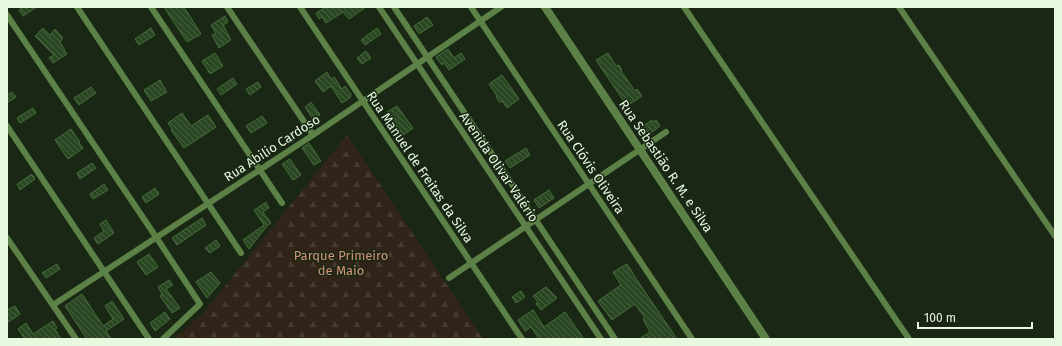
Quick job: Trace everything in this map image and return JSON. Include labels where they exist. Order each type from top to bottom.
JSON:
[{"type":"street","points":[[77,7],[241,253]]},
{"type":"street","points":[[151,7],[282,202]]},
{"type":"street","points":[[227,7],[313,135]]},
{"type":"street","name":"Rua Manuel de Freitas da Silva","points":[[300,7],[522,339]]},
{"type":"street","name":"Avenida Olivar Valério","points":[[379,7],[601,339]]},
{"type":"street","points":[[394,7],[615,339]]},
{"type":"street","name":"Rua Clóvis Oliveira","points":[[471,7],[692,339]]},
{"type":"street","name":"Rua Abilio Cardoso","points":[[53,305],[313,135],[501,7]]},
{"type":"street","name":"Rua Sebastião R. M. e Silva","points":[[545,7],[766,339]]},
{"type":"street","points":[[684,7],[909,339]]},
{"type":"street","points":[[899,7],[1055,236]]},
{"type":"street","points":[[7,15],[200,304],[163,339]]},
{"type":"street","points":[[7,126],[149,339]]},
{"type":"street","points":[[449,278],[666,132]]},
{"type":"street","points":[[7,238],[76,339]]},
{"type":"green space","name":"Parque Primeiro de Maio","points":[[347,135],[483,339],[174,339],[204,312]]},
{"type":"building","points":[[24,7],[37,7],[23,16],[19,10]]},
{"type":"building","points":[[164,7],[184,7],[201,34],[187,42]]},
{"type":"building","points":[[326,7],[366,7],[349,19],[343,12],[326,23],[322,17],[319,19],[316,13]]},
{"type":"building","points":[[225,16],[228,22],[223,25],[231,40],[219,48],[212,35],[216,33],[211,25]]},
{"type":"building","points":[[427,17],[433,25],[419,34],[414,26]]},
{"type":"building","points":[[43,28],[50,35],[55,29],[63,38],[60,42],[67,54],[53,63],[49,58],[54,55],[35,36]]},
{"type":"building","points":[[151,28],[155,35],[139,45],[135,39]]},
{"type":"building","points":[[377,28],[381,34],[365,45],[361,40]]},
{"type":"building","points":[[448,49],[454,58],[461,53],[465,59],[449,70],[444,63],[442,65],[436,57]]},
{"type":"building","points":[[366,51],[371,58],[362,64],[357,58]]},
{"type":"building","points":[[215,53],[223,66],[210,74],[202,61]]},
{"type":"building","points":[[608,53],[616,66],[619,65],[622,70],[621,71],[635,91],[637,89],[642,96],[627,106],[596,60]]},
{"type":"building","points":[[327,72],[331,79],[334,77],[342,89],[345,86],[351,94],[350,98],[342,103],[331,86],[323,92],[315,81]]},
{"type":"building","points":[[502,75],[519,99],[507,108],[502,101],[500,103],[489,84]]},
{"type":"building","points":[[233,78],[237,84],[221,95],[217,89]]},
{"type":"building","points":[[160,80],[167,92],[151,101],[144,90]]},
{"type":"building","points":[[258,82],[261,87],[250,95],[246,89]]},
{"type":"building","points":[[91,87],[96,93],[79,105],[74,98]]},
{"type":"building","points":[[12,92],[16,97],[7,103],[7,95]]},
{"type":"building","points":[[311,102],[320,115],[313,119],[305,107]]},
{"type":"building","points":[[397,106],[413,128],[403,135],[387,112]]},
{"type":"building","points":[[33,108],[36,113],[20,123],[17,118]]},
{"type":"building","points":[[182,113],[191,126],[208,115],[216,127],[184,148],[171,130],[172,129],[168,123]]},
{"type":"building","points":[[262,116],[267,123],[251,133],[246,126]]},
{"type":"building","points":[[652,120],[653,122],[656,120],[660,126],[643,139],[637,130]]},
{"type":"building","points":[[71,129],[83,148],[68,159],[55,140]]},
{"type":"building","points":[[309,143],[321,161],[314,165],[302,148]]},
{"type":"building","points":[[526,148],[530,155],[510,168],[505,161]]},
{"type":"building","points":[[290,159],[301,175],[293,180],[282,164]]},
{"type":"building","points":[[92,163],[96,168],[80,179],[77,173]]},
{"type":"building","points":[[32,174],[35,179],[20,190],[17,184]]},
{"type":"building","points":[[104,184],[108,190],[93,199],[90,194]]},
{"type":"building","points":[[155,188],[159,194],[146,203],[142,197]]},
{"type":"building","points":[[549,190],[554,198],[539,208],[534,200]]},
{"type":"building","points":[[266,202],[269,208],[263,212],[271,223],[249,249],[243,240],[264,225],[254,210]]},
{"type":"building","points":[[202,218],[206,225],[177,245],[172,238]]},
{"type":"building","points":[[106,220],[114,233],[98,244],[94,238],[104,231],[100,224]]},
{"type":"building","points":[[216,240],[220,246],[210,253],[205,248]]},
{"type":"building","points":[[149,254],[158,267],[146,275],[137,262]]},
{"type":"building","points":[[57,264],[60,269],[46,278],[42,273]]},
{"type":"building","points":[[627,264],[677,339],[639,339],[650,332],[643,319],[645,318],[635,304],[612,320],[598,301],[621,285],[613,272]]},
{"type":"building","points":[[211,272],[220,283],[207,298],[196,282]]},
{"type":"building","points":[[169,280],[173,285],[166,289],[180,308],[172,313],[160,296],[162,294],[158,287]]},
{"type":"building","points":[[546,287],[557,298],[541,310],[536,304],[538,302],[533,296]]},
{"type":"building","points":[[521,291],[525,297],[516,303],[512,297]]},
{"type":"building","points":[[82,294],[103,326],[113,319],[105,306],[112,301],[124,319],[106,331],[111,339],[87,339],[65,306]]},
{"type":"building","points":[[15,306],[20,314],[7,323],[7,310]]},
{"type":"building","points":[[533,310],[544,327],[565,312],[584,339],[539,339],[531,327],[525,331],[518,320]]},
{"type":"building","points":[[165,312],[170,319],[155,331],[150,323]]},
{"type":"building","points":[[53,321],[57,328],[55,329],[61,339],[25,339],[18,329],[26,323],[33,334]]}]
